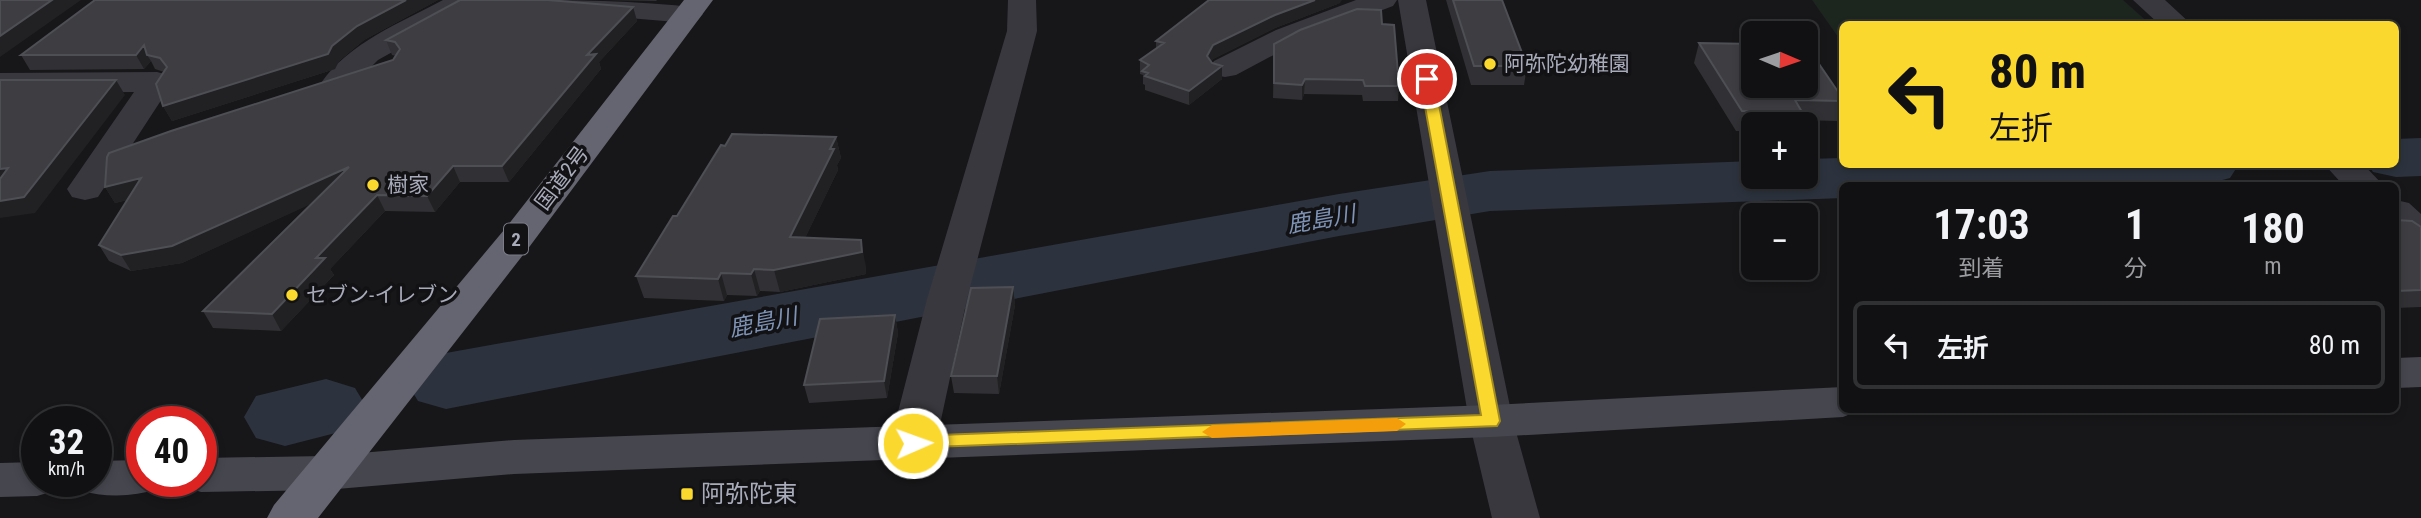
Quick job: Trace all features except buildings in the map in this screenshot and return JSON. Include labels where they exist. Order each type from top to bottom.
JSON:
[{"type":"highway","name":"国道2号","points":[[291,518],[517,238],[694,7]]},
{"type":"street","points":[[388,65],[324,87],[367,53],[465,0]]},
{"type":"street","points":[[522,0],[694,7]]},
{"type":"street","points":[[913,443],[947,299],[1022,31],[1022,0]]},
{"type":"street","points":[[1225,68],[1287,36],[1383,0]]},
{"type":"street","points":[[1412,0],[1491,421],[1516,518]]},
{"type":"street","points":[[2147,0],[2172,21]]},
{"type":"street","points":[[0,74],[34,51]]},
{"type":"street","points":[[0,83],[156,82],[85,189]]},
{"type":"street","points":[[106,157],[158,141]]},
{"type":"street","points":[[2346,168],[2361,182]]},
{"type":"street","points":[[2399,214],[2421,233]]},
{"type":"street","points":[[2399,373],[2421,372]]},
{"type":"street","points":[[217,475],[325,473],[514,457],[1491,421],[1839,402]]},
{"type":"street","points":[[0,480],[21,479]]},
{"type":"shaded area","points":[[1812,0],[2123,0],[2147,21],[1839,21],[1839,38]]},
{"type":"waterway","name":"鹿島川","points":[[2399,158],[2421,157]]},
{"type":"waterway","name":"鹿島川","points":[[446,381],[1339,215],[1490,191],[2101,168]]},
{"type":"waterway","name":"鹿島川","points":[[285,417],[326,408]]},
{"type":"slow traffic","points":[[1212,432],[1397,424]]},
{"type":"place","name":"阿弥陀幼稚園","points":[[1490,64]]},
{"type":"place","name":"樹家","points":[[373,185]]},
{"type":"place","name":"セブン-イレブン","points":[[292,295]]},
{"type":"place","name":"阿弥陀東","points":[[687,494]]},
{"type":"route","points":[[913,443],[1491,421],[1427,79]]}]
